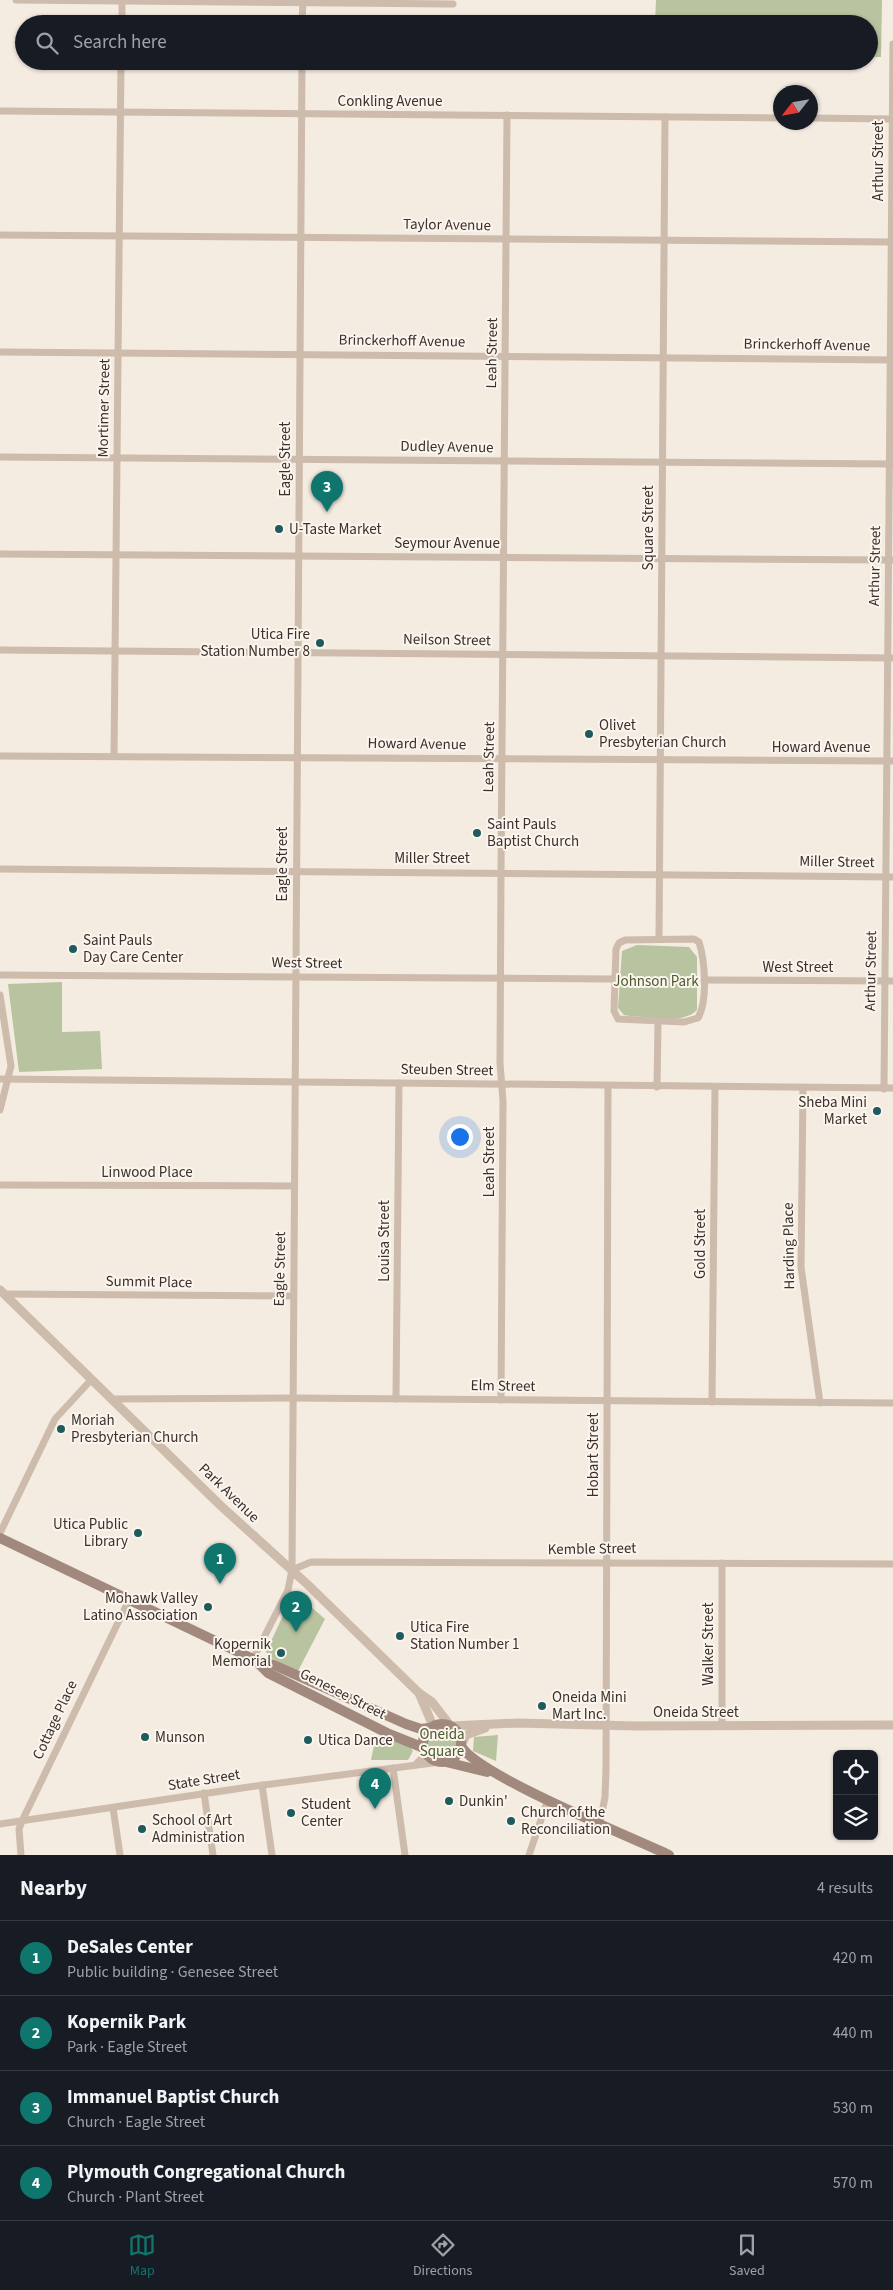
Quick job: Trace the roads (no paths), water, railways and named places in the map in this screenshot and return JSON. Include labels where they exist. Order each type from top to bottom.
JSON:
[{"type":"main road","name":"Genesee Street","points":[[0,1538],[253,1659],[274,1665],[406,1724],[421,1729],[431,1727]]},
{"type":"main road","name":"Genesee Street","points":[[253,1659],[268,1673],[389,1734],[424,1749]]},
{"type":"main road","points":[[496,1774],[434,1760],[424,1749],[424,1737],[431,1727],[450,1725],[459,1733],[466,1754],[496,1774],[669,1855]]},
{"type":"main road","points":[[443,1762],[456,1756],[462,1745]]},
{"type":"street","points":[[16,0],[303,1],[453,4]]},
{"type":"street","points":[[122,1],[122,15]]},
{"type":"street","points":[[302,15],[303,1]]},
{"type":"street","name":"Arthur Street","points":[[884,1088],[889,981],[890,877],[893,44]]},
{"type":"street","name":"Mortimer Street","points":[[114,756],[121,70]]},
{"type":"street","name":"Eagle Street","points":[[253,1659],[288,1590],[292,1570],[295,871],[302,70]]},
{"type":"street","name":"Conkling Avenue","points":[[0,111],[773,118]]},
{"type":"street","name":"Leah Street","points":[[501,1400],[502,1085],[500,978],[507,115]]},
{"type":"street","name":"Square Street","points":[[659,939],[666,117]]},
{"type":"street","points":[[818,118],[893,119]]},
{"type":"street","name":"Taylor Avenue","points":[[0,235],[892,242]]},
{"type":"street","name":"Brinckerhoff Avenue","points":[[0,352],[892,360]]},
{"type":"street","name":"Dudley Avenue","points":[[0,456],[891,464]]},
{"type":"street","name":"Seymour Avenue","points":[[0,554],[891,560]]},
{"type":"street","name":"Neilson Street","points":[[0,650],[890,658]]},
{"type":"street","name":"Howard Avenue","points":[[0,756],[296,756],[890,761]]},
{"type":"street","name":"Miller Street","points":[[0,869],[501,872],[890,877]]},
{"type":"street","points":[[659,939],[694,939],[699,942],[704,980],[702,1011],[698,1018],[684,1022],[618,1019],[614,1011],[614,979],[616,949],[619,943],[625,940],[659,939]]},
{"type":"street","name":"West Street","points":[[0,975],[614,979]]},
{"type":"street","name":"West Street","points":[[704,980],[889,981]]},
{"type":"street","points":[[0,995],[11,1066],[0,1110]]},
{"type":"street","points":[[657,1086],[658,1022]]},
{"type":"street","name":"Steuben Street","points":[[0,1079],[893,1088]]},
{"type":"street","name":"Louisa Street","points":[[396,1399],[399,1083]]},
{"type":"street","name":"Hobart Street","points":[[600,1823],[605,1797],[606,1725],[608,1086]]},
{"type":"street","name":"Gold Street","points":[[712,1402],[715,1087]]},
{"type":"street","name":"Harding Place","points":[[802,1088],[801,1267],[820,1403]]},
{"type":"street","name":"Linwood Place","points":[[0,1185],[294,1186]]},
{"type":"street","name":"Summit Place","points":[[3,1292],[293,1296]]},
{"type":"street","name":"Park Avenue","points":[[3,1292],[91,1380],[419,1693],[432,1702],[450,1725]]},
{"type":"street","points":[[0,1533],[55,1419],[91,1380]]},
{"type":"street","name":"Elm Street","points":[[112,1399],[292,1398],[893,1403]]},
{"type":"street","name":"Kemble Street","points":[[292,1570],[311,1562],[893,1564]]},
{"type":"street","name":"Walker Street","points":[[722,1563],[722,1725]]},
{"type":"street","name":"Cottage Place","points":[[22,1855],[20,1830],[22,1821],[129,1600]]},
{"type":"street","name":"Park Avenue","points":[[419,1693],[431,1727]]},
{"type":"street","name":"Oneida Street","points":[[450,1725],[500,1723],[893,1725]]},
{"type":"street","name":"Oneida Street","points":[[462,1745],[466,1735],[500,1723]]},
{"type":"street","points":[[412,1766],[423,1757],[424,1749]]},
{"type":"street","name":"State Street","points":[[0,1824],[204,1793],[443,1762]]},
{"type":"street","points":[[393,1768],[405,1855]]},
{"type":"street","points":[[262,1785],[272,1855]]},
{"type":"street","points":[[204,1793],[213,1855]]},
{"type":"street","points":[[529,1855],[548,1799]]},
{"type":"street","points":[[113,1808],[120,1855]]},
{"type":"place","name":"Immanuel Baptist Church","points":[[327,512]]},
{"type":"place","name":"U-Taste Market","points":[[279,529]]},
{"type":"place","name":"Utica Fire Station Number 8","points":[[320,643]]},
{"type":"place","name":"Olivet Presbyterian Church","points":[[589,734]]},
{"type":"place","name":"Saint Pauls Baptist Church","points":[[477,833]]},
{"type":"place","name":"Saint Pauls Day Care Center","points":[[73,949]]},
{"type":"place","name":"Sheba Mini Market","points":[[877,1111]]},
{"type":"place","name":"Moriah Presbyterian Church","points":[[61,1429]]},
{"type":"place","name":"Utica Public Library","points":[[138,1533]]},
{"type":"place","name":"DeSales Center","points":[[220,1584]]},
{"type":"place","name":"Mohawk Valley Latino Association","points":[[208,1607]]},
{"type":"place","name":"Kopernik Park","points":[[296,1632]]},
{"type":"place","name":"Utica Fire Station Number 1","points":[[400,1636]]},
{"type":"place","name":"Kopernik Memorial","points":[[281,1653]]},
{"type":"place","name":"Oneida Mini Mart Inc.","points":[[542,1706]]},
{"type":"place","name":"Munson","points":[[145,1737]]},
{"type":"place","name":"Utica Dance","points":[[308,1740]]},
{"type":"place","name":"Dunkin'","points":[[449,1801]]},
{"type":"place","name":"Plymouth Congregational Church","points":[[375,1809]]},
{"type":"place","name":"Student Center","points":[[291,1813]]},
{"type":"place","name":"Church of the Reconciliation","points":[[511,1821]]},
{"type":"place","name":"School of Art Administration","points":[[142,1829]]},
{"type":"park label","name":"Johnson Park","points":[[656,981]]},
{"type":"park label","name":"Oneida Square","points":[[442,1742]]}]
